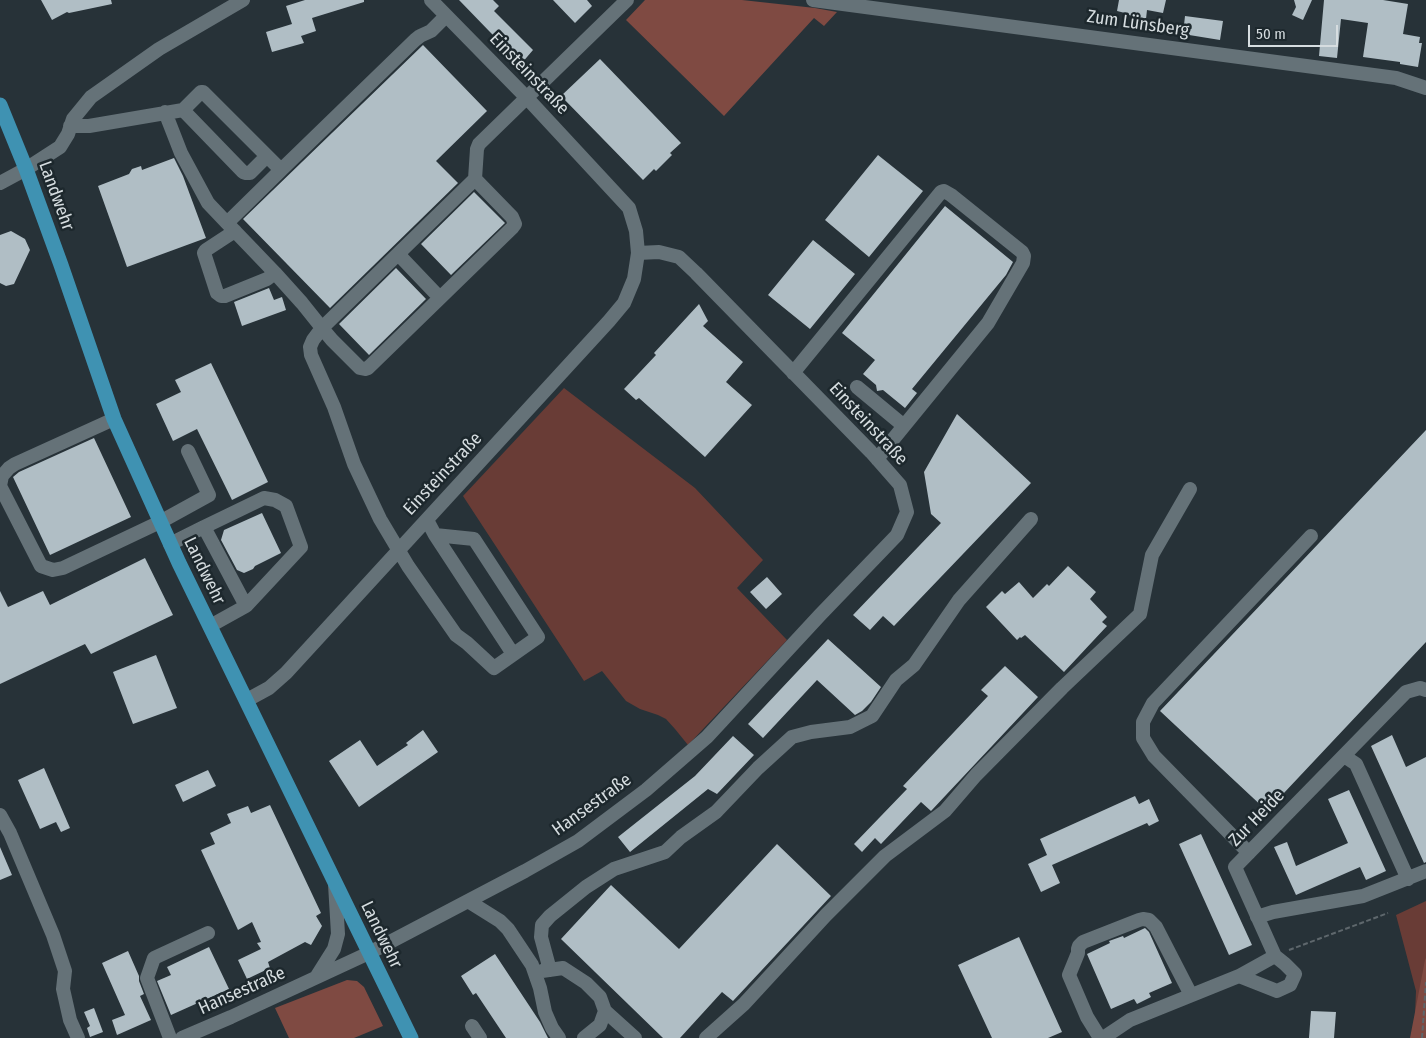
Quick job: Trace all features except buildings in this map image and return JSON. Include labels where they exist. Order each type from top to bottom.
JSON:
[{"type":"main road","name":"Landwehr","points":[[1,111],[26,169],[114,419],[170,544],[411,1038]]},
{"type":"street","points":[[0,183],[60,147],[68,134],[73,119],[91,97],[159,49],[243,0]]},
{"type":"street","name":"Einsteinstraße","points":[[247,700],[269,688],[286,672],[427,520],[609,321],[624,303],[634,279],[638,253],[636,231],[629,208],[527,98],[431,0]]},
{"type":"street","points":[[435,536],[474,539],[538,637],[494,668],[456,634],[380,520],[354,464],[310,347],[322,328],[475,179],[479,144],[627,0]]},
{"type":"street","name":"Zum Lünsberg","points":[[813,0],[1396,78],[1426,88]]},
{"type":"street","points":[[275,273],[267,279],[221,296],[217,293],[204,253],[231,227],[281,170],[415,40],[431,31],[446,16]]},
{"type":"street","points":[[70,126],[89,126],[183,110],[203,92],[281,170]]},
{"type":"street","points":[[183,110],[243,172],[250,173],[267,156]]},
{"type":"street","points":[[165,112],[180,153],[208,203],[275,273],[332,340],[360,368],[368,368],[514,224],[512,217],[475,179]]},
{"type":"street","points":[[793,372],[939,194],[944,191],[1022,252],[1023,263],[988,323],[877,459]]},
{"type":"street","name":"Einsteinstraße","points":[[638,253],[659,252],[679,257],[793,372],[900,485],[907,512],[897,535],[840,596]]},
{"type":"street","points":[[399,255],[440,298]]},
{"type":"street","points":[[857,386],[904,426]]},
{"type":"street","points":[[114,419],[15,464],[2,476],[0,486],[40,566],[53,570],[71,565],[160,522],[209,495],[188,451]]},
{"type":"street","points":[[706,1038],[744,1004],[826,915],[885,856],[946,812],[976,775],[1042,708],[1140,614],[1152,555],[1190,490]]},
{"type":"street","points":[[170,544],[264,498],[275,500],[286,506],[301,547],[246,606],[210,626]]},
{"type":"street","points":[[550,970],[541,937],[542,925],[550,916],[586,887],[614,869],[665,852],[681,837],[716,812],[758,768],[792,737],[811,732],[850,727],[872,716],[896,680],[914,665],[959,600],[1031,519]]},
{"type":"street","points":[[427,520],[435,536],[513,654]]},
{"type":"street","points":[[204,527],[246,606]]},
{"type":"street","points":[[1249,853],[1154,756],[1143,738],[1143,722],[1154,703],[1311,536]]},
{"type":"street","name":"Hansestraße","points":[[190,1036],[368,952],[526,871],[578,841],[646,790],[707,737],[840,596]]},
{"type":"street","name":"Zur Heide","points":[[1239,976],[1277,991],[1290,985],[1295,974],[1275,956],[1235,868],[1406,692],[1420,688],[1426,690]]},
{"type":"street","points":[[1344,756],[1356,764],[1408,879]]},
{"type":"street","points":[[0,815],[10,833],[53,935],[65,971],[63,989],[70,1020],[78,1038]]},
{"type":"street","points":[[1257,917],[1273,912],[1363,896],[1426,871]]},
{"type":"street","points":[[317,977],[334,949],[338,934],[335,884]]},
{"type":"street","points":[[468,901],[500,921],[508,929],[532,965],[540,988],[545,1012],[559,1038]]},
{"type":"street","points":[[1191,995],[1156,927],[1149,920],[1139,920],[1083,942],[1079,946],[1070,974],[1087,1017],[1101,1038],[1130,1020],[1239,976],[1275,956]]},
{"type":"street","points":[[170,1038],[147,978],[154,958],[208,933]]},
{"type":"street","points":[[534,973],[563,968],[586,983],[600,997],[605,1011],[635,1038]]},
{"type":"street","points":[[584,1038],[600,1025],[605,1011]]},
{"type":"street","points":[[472,1026],[480,1038]]},
{"type":"path","points":[[1275,956],[1388,913]]},
{"type":"path","points":[[1422,1038],[1426,982]]},
{"type":"shaded area","points":[[645,0],[742,0],[837,12],[824,26],[814,18],[724,116],[626,20]]},
{"type":"shaded area","points":[[564,388],[695,488],[763,560],[737,588],[787,640],[688,745],[666,719],[640,709],[626,701],[602,671],[584,681],[463,496]]},
{"type":"shaded area","points":[[1426,901],[1426,1038],[1414,1038],[1416,991],[1396,915]]},
{"type":"shaded area","points":[[1426,958],[1426,1038],[1410,1038],[1425,960]]},
{"type":"shaded area","points":[[347,980],[357,981],[364,987],[383,1026],[354,1038],[289,1038],[275,1008]]}]
